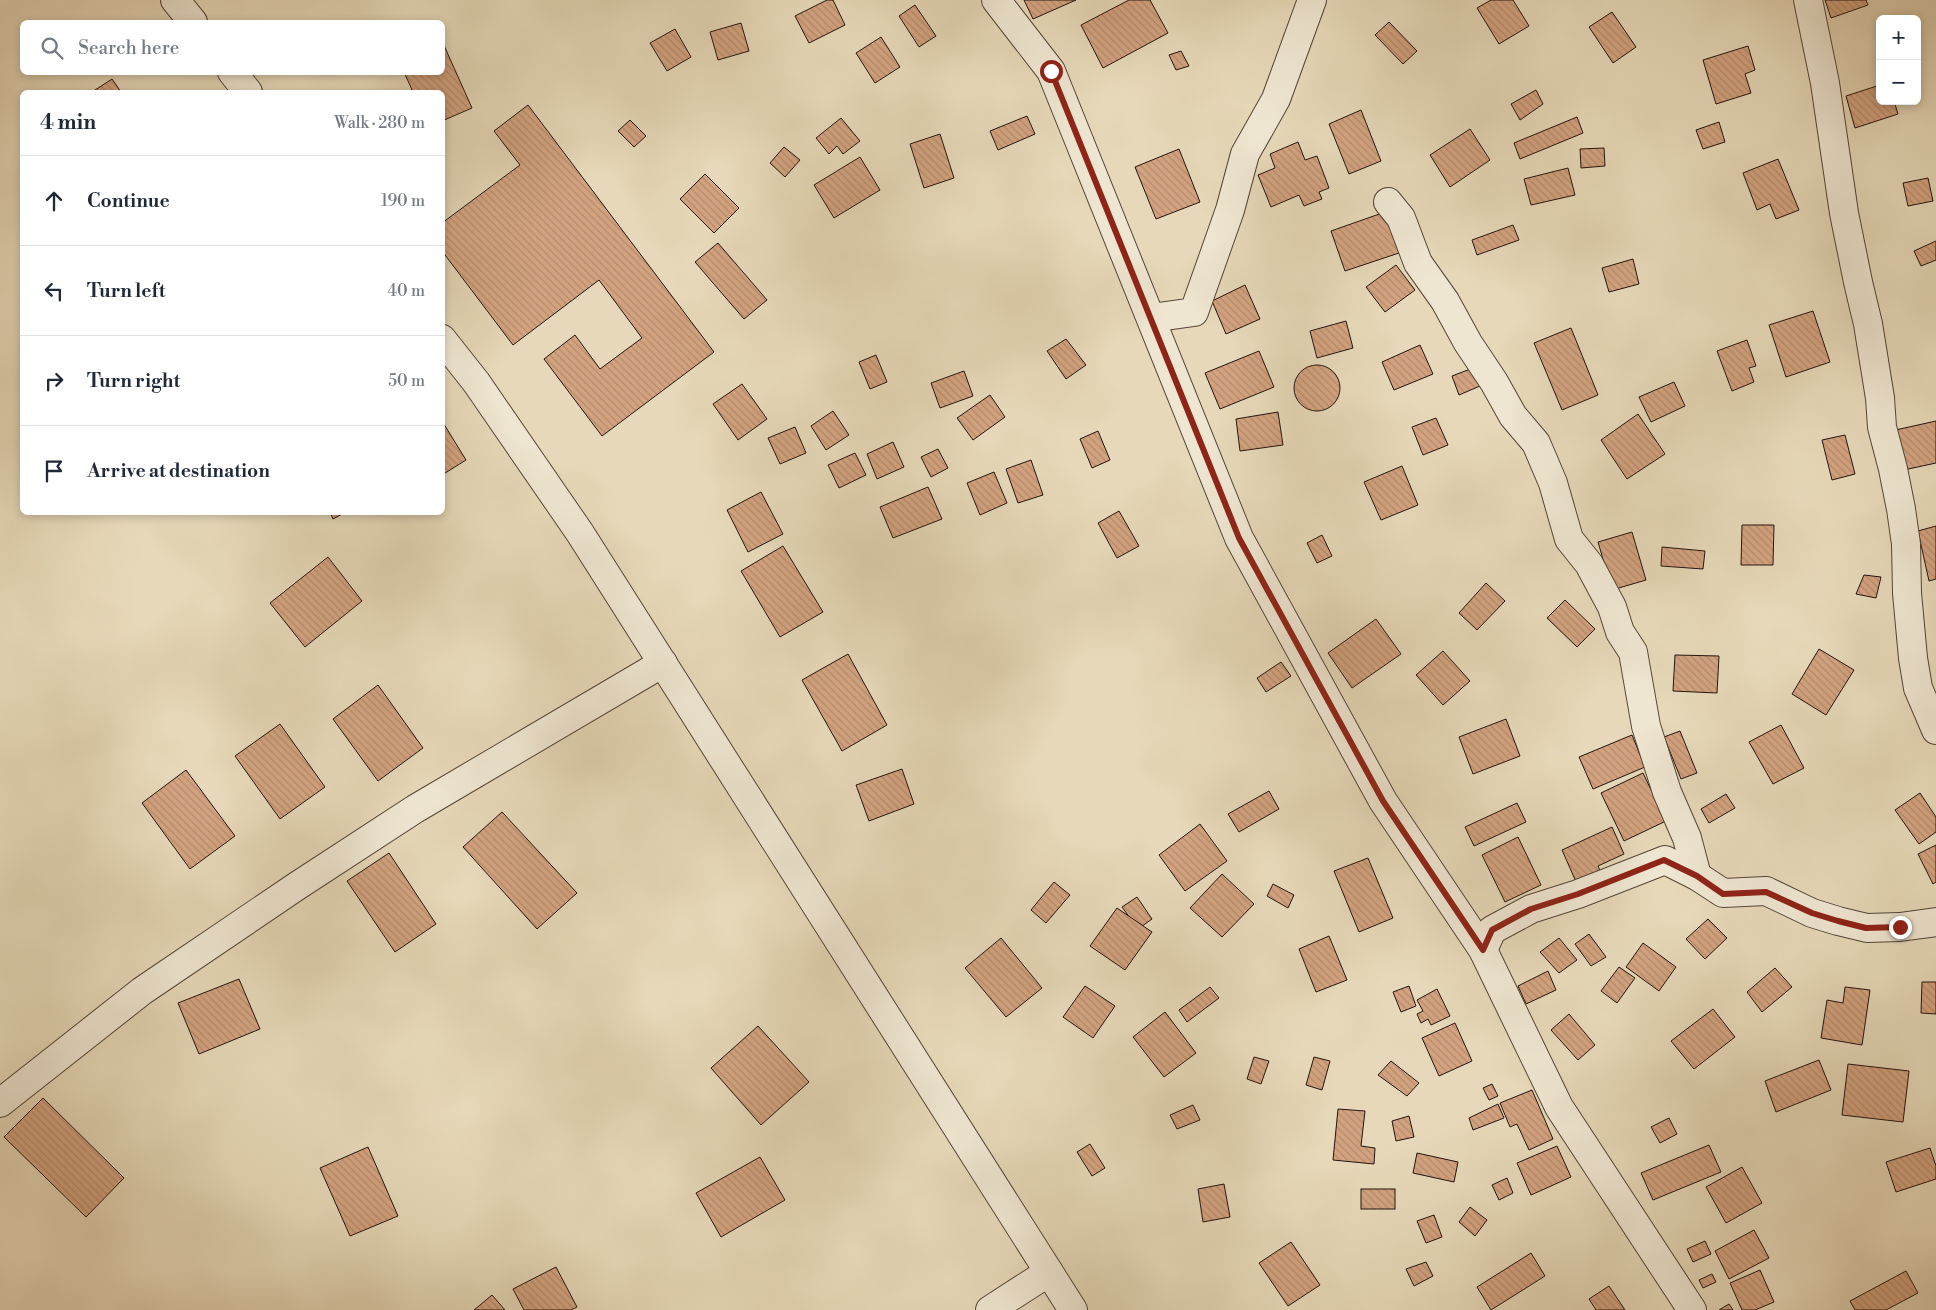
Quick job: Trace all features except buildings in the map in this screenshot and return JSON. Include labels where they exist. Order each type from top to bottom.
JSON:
[{"type":"street","points":[[175,0],[191,20]]},
{"type":"street","points":[[996,0],[1051,71],[1239,538],[1383,801],[1483,950],[1559,1108],[1692,1310]]},
{"type":"street","points":[[1152,318],[1194,312],[1230,210],[1245,154],[1276,99],[1312,0]]},
{"type":"street","points":[[1808,0],[1825,84],[1844,213],[1868,324],[1880,398],[1882,427],[1893,469],[1906,544],[1907,593],[1913,658],[1918,688],[1936,730]]},
{"type":"street","points":[[234,75],[246,90]]},
{"type":"street","points":[[1388,202],[1401,218],[1418,263],[1445,301],[1468,343],[1494,382],[1513,416],[1536,443],[1552,483],[1569,539],[1590,564],[1612,607],[1620,632],[1633,652],[1646,726],[1667,792],[1687,838],[1697,876]]},
{"type":"street","points":[[445,343],[476,382],[575,526],[1073,1310]]},
{"type":"street","points":[[0,1103],[142,991],[297,886],[415,809],[663,663]]},
{"type":"street","points":[[1483,950],[1492,930],[1531,909],[1578,894],[1664,860],[1697,876],[1723,894],[1766,892],[1812,913],[1866,928],[1900,927],[1936,922]]},
{"type":"street","points":[[990,1310],[1049,1272]]},
{"type":"route","points":[[1051,71],[1239,538],[1383,801],[1483,950],[1492,930],[1531,909],[1578,894],[1664,860],[1697,876],[1723,894],[1766,892],[1812,913],[1838,921],[1866,928],[1900,927]]}]
